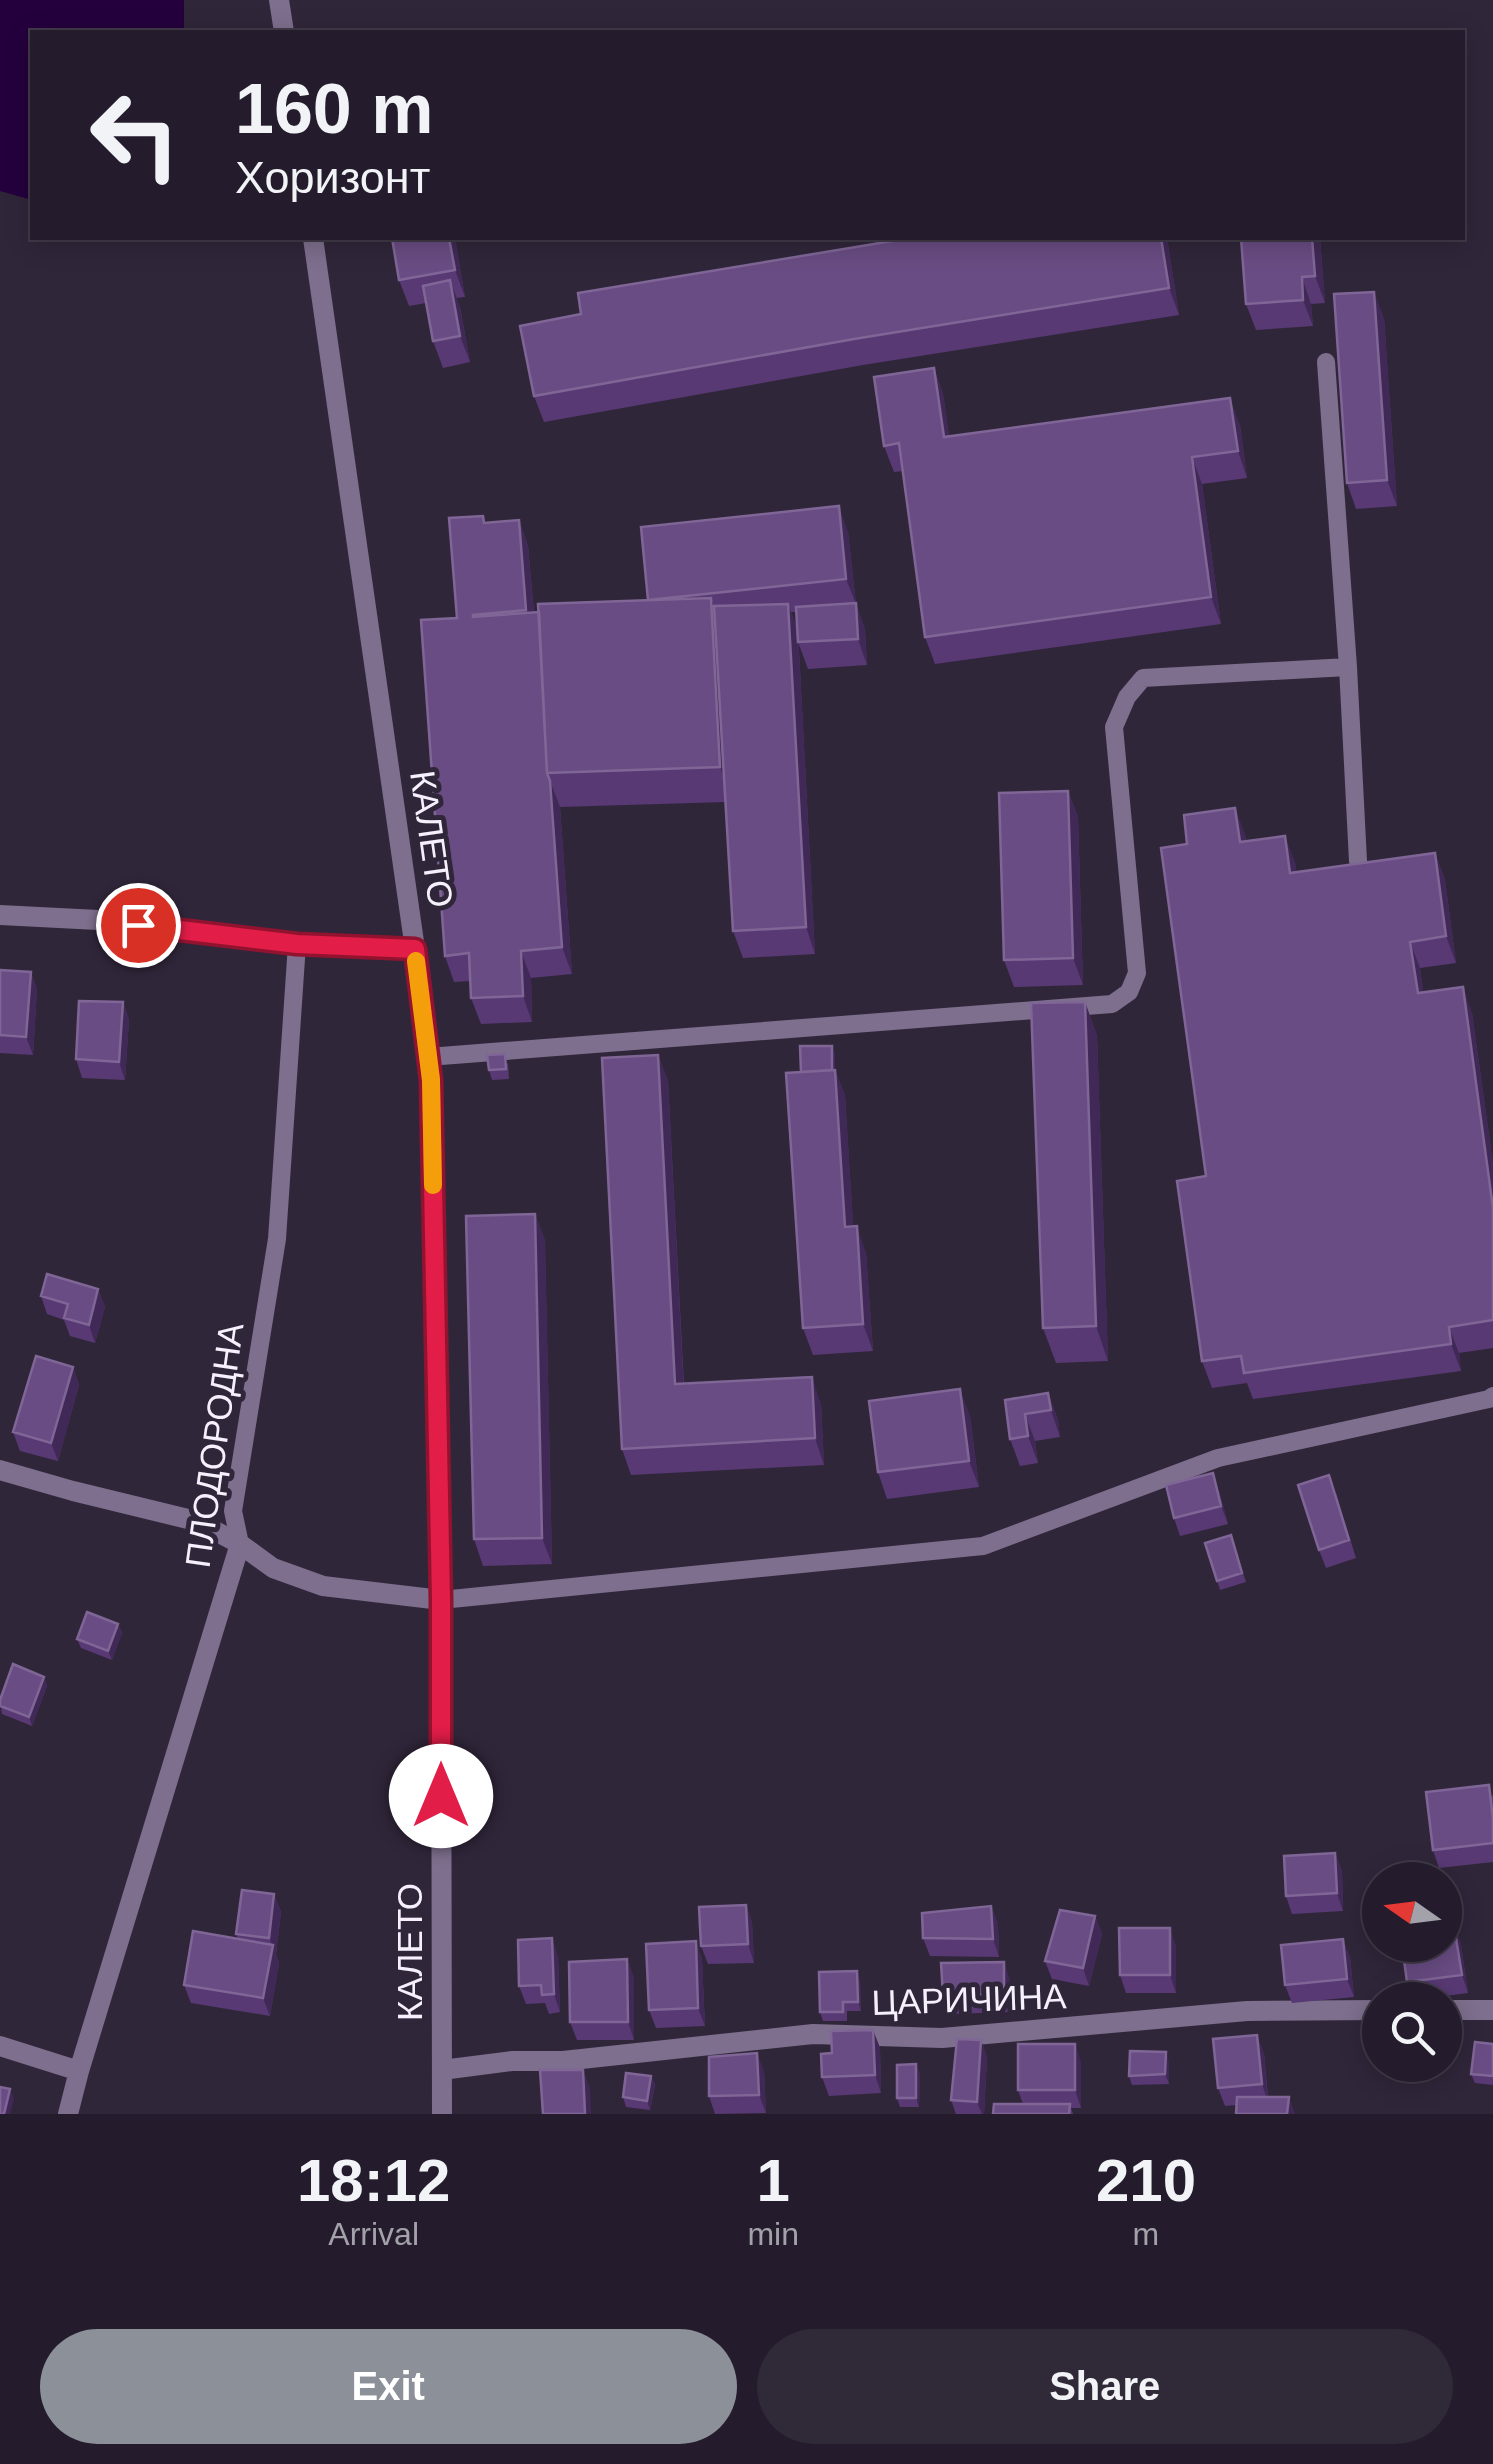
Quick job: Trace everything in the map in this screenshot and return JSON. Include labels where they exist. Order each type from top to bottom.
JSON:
[{"type":"street","points":[[280,0],[284,30]]},
{"type":"street","name":"КАЛЕТО","points":[[313,240],[431,1080],[441,1600],[442,2114]]},
{"type":"street","points":[[0,915],[98,920],[297,944],[415,949]]},
{"type":"street","points":[[0,1470],[196,1521],[240,1544],[273,1568],[322,1586],[441,1600]]},
{"type":"street","name":"ПЛОДОРОДНА","points":[[68,2114],[240,1544]]},
{"type":"street","name":"ЦАРИЧИНА","points":[[442,2070],[512,2061],[563,2062],[813,2034],[942,2038],[1247,2011],[1362,2010]]},
{"type":"street","points":[[1462,2010],[1493,2010]]},
{"type":"street","points":[[0,2046],[78,2072]]},
{"type":"lane","points":[[1326,362],[1358,861]]},
{"type":"lane","points":[[428,1056],[1112,1004],[1129,992],[1137,972],[1114,727],[1126,697],[1144,678],[1348,667]]},
{"type":"lane","name":"ПЛОДОРОДНА","points":[[240,1544],[233,1512],[277,1239],[297,944]]},
{"type":"lane","points":[[441,1600],[984,1546],[1218,1458],[1493,1396]]},
{"type":"shaded area","points":[[0,0],[184,0],[184,30],[30,30],[30,199],[0,191]]},
{"type":"building","points":[[392,240],[449,240],[455,270],[399,280]]},
{"type":"building","points":[[898,240],[1161,240],[1169,288],[534,396],[520,326],[581,314],[578,293]]},
{"type":"building","points":[[1241,240],[1312,240],[1315,276],[1302,277],[1303,300],[1246,304]]},
{"type":"building","points":[[450,280],[460,336],[433,341],[423,286]]},
{"type":"building","points":[[1374,292],[1387,480],[1347,483],[1334,294]]},
{"type":"building","points":[[934,368],[944,437],[1230,398],[1238,451],[1192,457],[1211,597],[925,637],[899,443],[884,446],[874,377]]},
{"type":"building","points":[[839,506],[846,579],[648,600],[641,527]]},
{"type":"building","points":[[483,516],[484,523],[519,520],[526,610],[473,617],[539,612],[547,773],[562,947],[521,951],[523,996],[471,998],[469,953],[445,956],[421,620],[457,618],[449,518]]},
{"type":"building","points":[[711,598],[720,767],[547,773],[538,604]]},
{"type":"building","points":[[856,603],[858,639],[798,642],[796,607]]},
{"type":"building","points":[[788,604],[806,927],[733,931],[714,606]]},
{"type":"building","points":[[1068,791],[1073,958],[1004,960],[999,793]]},
{"type":"building","points":[[1235,808],[1240,842],[1285,836],[1290,873],[1435,853],[1446,936],[1410,942],[1418,993],[1463,987],[1493,1208],[1493,1320],[1449,1327],[1451,1344],[1244,1373],[1241,1356],[1202,1361],[1177,1181],[1206,1176],[1161,848],[1187,844],[1184,815]]},
{"type":"building","points":[[0,970],[31,972],[26,1037],[0,1035]]},
{"type":"building","points":[[79,1001],[123,1002],[119,1062],[76,1059]]},
{"type":"building","points":[[1085,1002],[1096,1326],[1043,1328],[1031,1003]]},
{"type":"building","points":[[800,1046],[832,1046],[832,1070],[801,1072]]},
{"type":"building","points":[[505,1054],[506,1069],[489,1070],[487,1055]]},
{"type":"building","points":[[658,1055],[675,1384],[812,1377],[815,1438],[622,1449],[602,1058]]},
{"type":"building","points":[[835,1070],[845,1227],[857,1226],[863,1324],[803,1328],[786,1073]]},
{"type":"building","points":[[535,1214],[542,1538],[474,1539],[466,1216]]},
{"type":"building","points":[[47,1274],[98,1289],[89,1325],[64,1318],[68,1304],[41,1296]]},
{"type":"building","points":[[36,1356],[73,1367],[51,1443],[13,1432]]},
{"type":"building","points":[[960,1389],[969,1461],[878,1472],[869,1401]]},
{"type":"building","points":[[1048,1393],[1051,1410],[1025,1414],[1028,1436],[1010,1439],[1005,1400]]},
{"type":"building","points":[[1213,1473],[1221,1506],[1174,1518],[1166,1485]]},
{"type":"building","points":[[1329,1475],[1349,1540],[1319,1550],[1298,1485]]},
{"type":"building","points":[[1231,1535],[1242,1573],[1217,1581],[1205,1543]]},
{"type":"building","points":[[87,1612],[118,1624],[108,1651],[77,1639]]},
{"type":"building","points":[[13,1664],[44,1677],[29,1717],[0,1706]]},
{"type":"building","points":[[1489,1785],[1493,1843],[1433,1850],[1426,1792]]},
{"type":"building","points":[[1335,1853],[1337,1893],[1286,1896],[1284,1856]]},
{"type":"building","points":[[242,1890],[274,1894],[269,1938],[236,1934]]},
{"type":"building","points":[[746,1905],[748,1944],[701,1946],[699,1907]]},
{"type":"building","points":[[991,1906],[993,1939],[923,1938],[922,1913]]},
{"type":"building","points":[[1060,1910],[1095,1916],[1083,1968],[1045,1961]]},
{"type":"building","points":[[1119,1928],[1170,1928],[1170,1975],[1120,1975]]},
{"type":"building","points":[[193,1931],[273,1945],[263,1998],[184,1985]]},
{"type":"building","points":[[552,1938],[554,1994],[542,1995],[541,1985],[519,1986],[518,1940]]},
{"type":"building","points":[[1343,1939],[1347,1979],[1285,1985],[1281,1945]]},
{"type":"building","points":[[696,1941],[698,2008],[649,2010],[646,1944]]},
{"type":"building","points":[[627,1959],[628,2022],[570,2022],[569,1962]]},
{"type":"building","points":[[1004,1962],[1004,1994],[943,1995],[941,1963]]},
{"type":"building","points":[[1404,1962],[1460,1962],[1462,1975],[1407,1982]]},
{"type":"building","points":[[857,1971],[858,2002],[843,2002],[843,2012],[820,2012],[819,1972]]},
{"type":"building","points":[[873,2030],[875,2075],[822,2077],[821,2054],[832,2053],[831,2031]]},
{"type":"building","points":[[1257,2035],[1262,2084],[1218,2088],[1213,2039]]},
{"type":"building","points":[[957,2039],[981,2040],[977,2102],[951,2100]]},
{"type":"building","points":[[1475,2042],[1493,2044],[1493,2076],[1471,2074]]},
{"type":"building","points":[[1018,2044],[1075,2044],[1075,2090],[1018,2090]]},
{"type":"building","points":[[1130,2051],[1166,2052],[1165,2074],[1129,2076]]},
{"type":"building","points":[[757,2053],[759,2095],[709,2096],[709,2057]]},
{"type":"building","points":[[916,2064],[916,2098],[897,2098],[897,2065]]},
{"type":"building","points":[[540,2070],[583,2070],[585,2114],[543,2114]]},
{"type":"building","points":[[626,2073],[651,2076],[647,2101],[623,2097]]},
{"type":"building","points":[[0,2087],[10,2089],[4,2114],[0,2114]]},
{"type":"building","points":[[1237,2097],[1289,2097],[1287,2114],[1236,2114]]},
{"type":"building","points":[[994,2104],[1070,2104],[1069,2114],[993,2114]]},
{"type":"slow traffic","points":[[416,961],[431,1080],[433,1185]]},
{"type":"route","points":[[138,925],[297,944],[415,949],[431,1080],[441,1796]]}]
